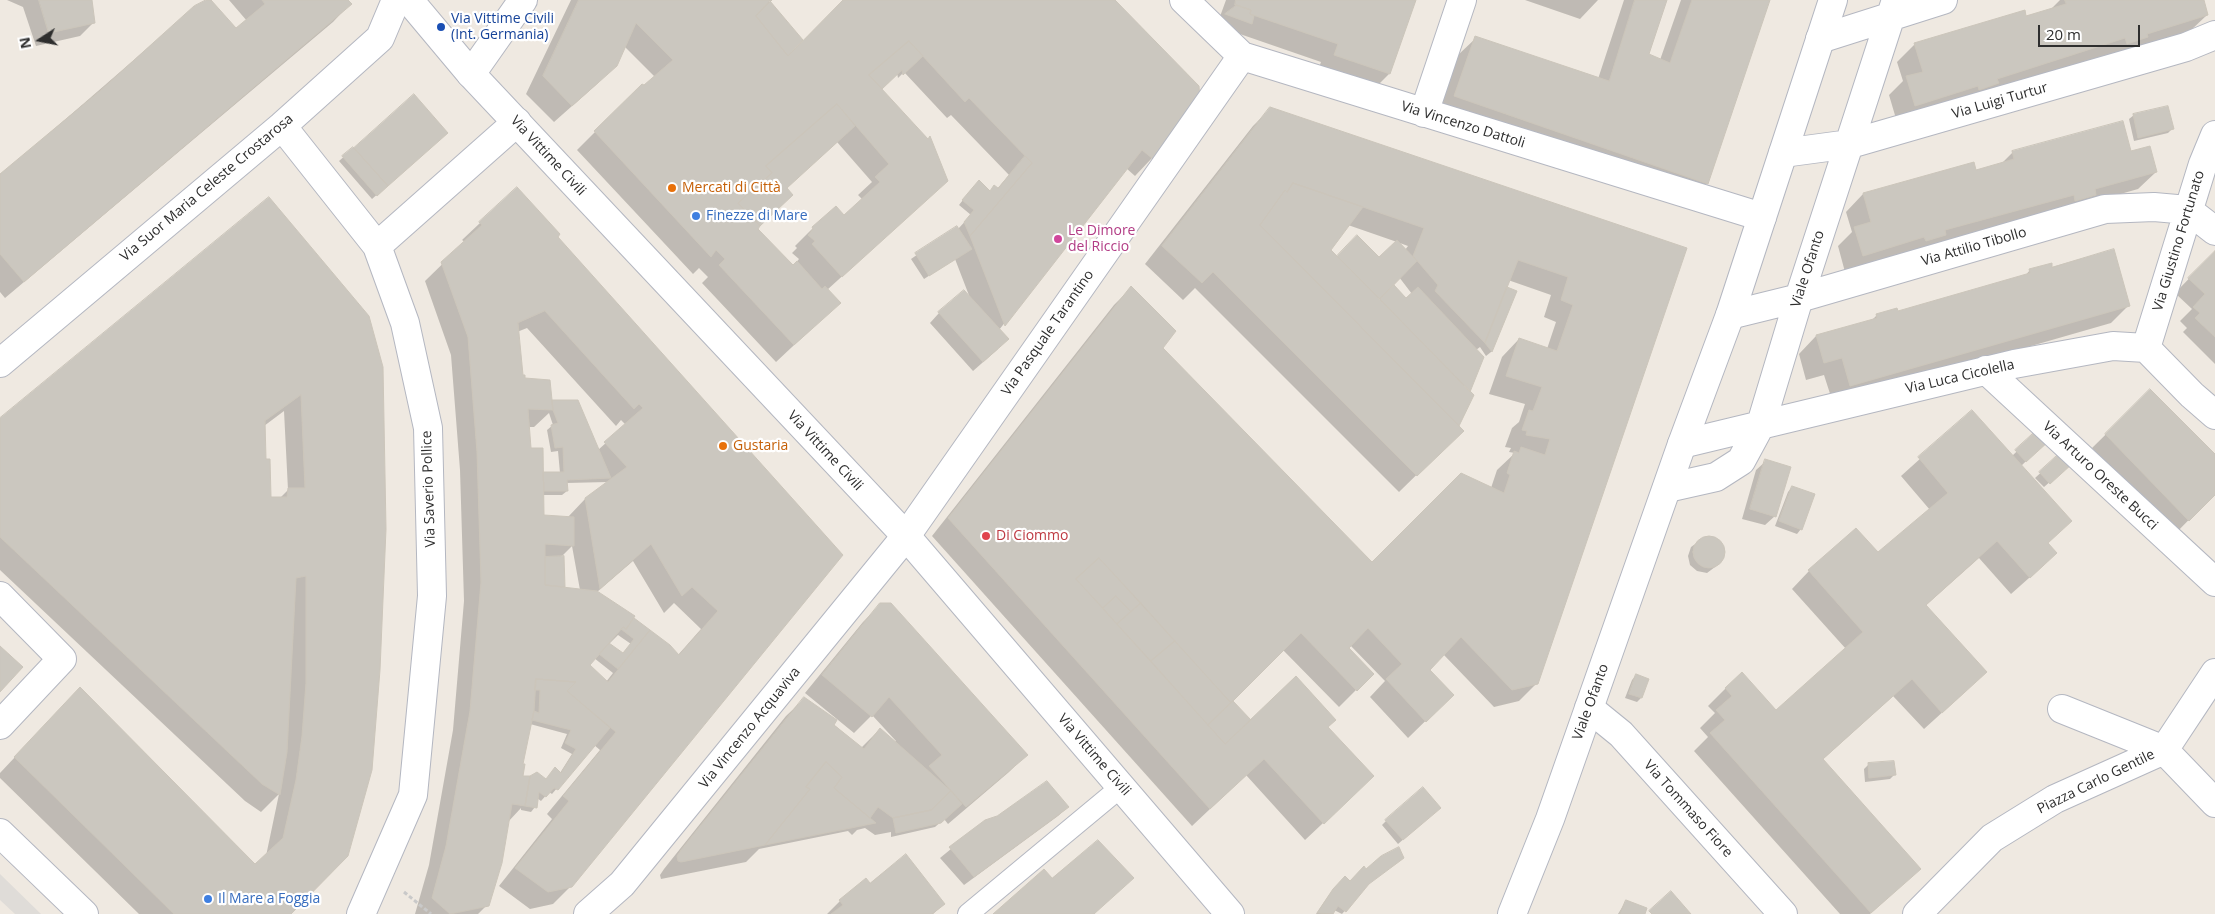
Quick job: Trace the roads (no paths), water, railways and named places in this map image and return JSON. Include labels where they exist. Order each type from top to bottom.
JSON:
[{"type":"street","name":"Via Suor Maria Celeste Crostarosa","points":[[0,363],[282,126],[380,38],[396,0]]},
{"type":"street","name":"Via Vittime Civili","points":[[409,0],[471,74],[906,536],[1230,914]]},
{"type":"street","points":[[471,74],[522,0]]},
{"type":"street","name":"Via Vincenzo Dattoli","points":[[1184,0],[1242,56],[1762,217]]},
{"type":"street","points":[[1424,113],[1462,0]]},
{"type":"street","name":"Viale Ofanto","points":[[1512,914],[1550,819],[1682,444],[1730,315],[1832,0]]},
{"type":"street","points":[[1820,39],[1894,7],[1943,0]]},
{"type":"street","name":"Viale Ofanto","points":[[1667,488],[1716,477],[1741,461],[1761,424],[1799,298],[1894,7]]},
{"type":"street","name":"Via Luigi Turtur","points":[[1783,153],[1850,144],[2186,47],[2215,35]]},
{"type":"street","name":"Via Pasquale Tarantino","points":[[906,536],[1242,56]]},
{"type":"street","points":[[377,246],[517,122]]},
{"type":"street","name":"Via Saverio Pollice","points":[[282,126],[377,246],[405,323],[428,428],[432,596],[412,795],[361,914]]},
{"type":"street","name":"Via Giustino Fortunato","points":[[2146,348],[2188,210],[2215,135]]},
{"type":"street","name":"Via Attilio Tibollo","points":[[1730,315],[1799,298],[2105,209],[2154,207],[2188,210]]},
{"type":"street","points":[[2188,210],[2215,231]]},
{"type":"street","name":"Via Luca Cicolella","points":[[1682,444],[1986,370],[2113,346],[2146,348]]},
{"type":"street","points":[[2146,348],[2215,415]]},
{"type":"street","name":"Via Arturo Oreste Bucci","points":[[1986,370],[2215,582]]},
{"type":"street","name":"Via Vincenzo Acquaviva","points":[[588,914],[622,884],[906,536]]},
{"type":"street","points":[[0,596],[62,660],[0,725]]},
{"type":"street","points":[[2164,750],[2215,673]]},
{"type":"street","name":"Via Tommaso Fiore","points":[[1589,708],[1621,734],[1782,914]]},
{"type":"street","points":[[2062,709],[2164,750],[2215,803]]},
{"type":"street","name":"Piazza Carlo Gentile","points":[[1917,914],[1992,838],[2055,799],[2164,750]]},
{"type":"street","points":[[0,833],[84,914]]},
{"type":"lane","points":[[968,914],[1122,787]]},
{"type":"place","name":"Via Vittime Civili (Int. Germania)","points":[[441,27]]},
{"type":"place","name":"Mercati di Città","points":[[672,188]]},
{"type":"place","name":"Finezze di Mare","points":[[696,216]]},
{"type":"place","name":"Le Dimore del Riccio","points":[[1058,239]]},
{"type":"place","name":"Gustaria","points":[[723,446]]},
{"type":"place","name":"Di Ciommo","points":[[986,536]]},
{"type":"place","name":"Il Mare a Foggia","points":[[208,899]]}]
